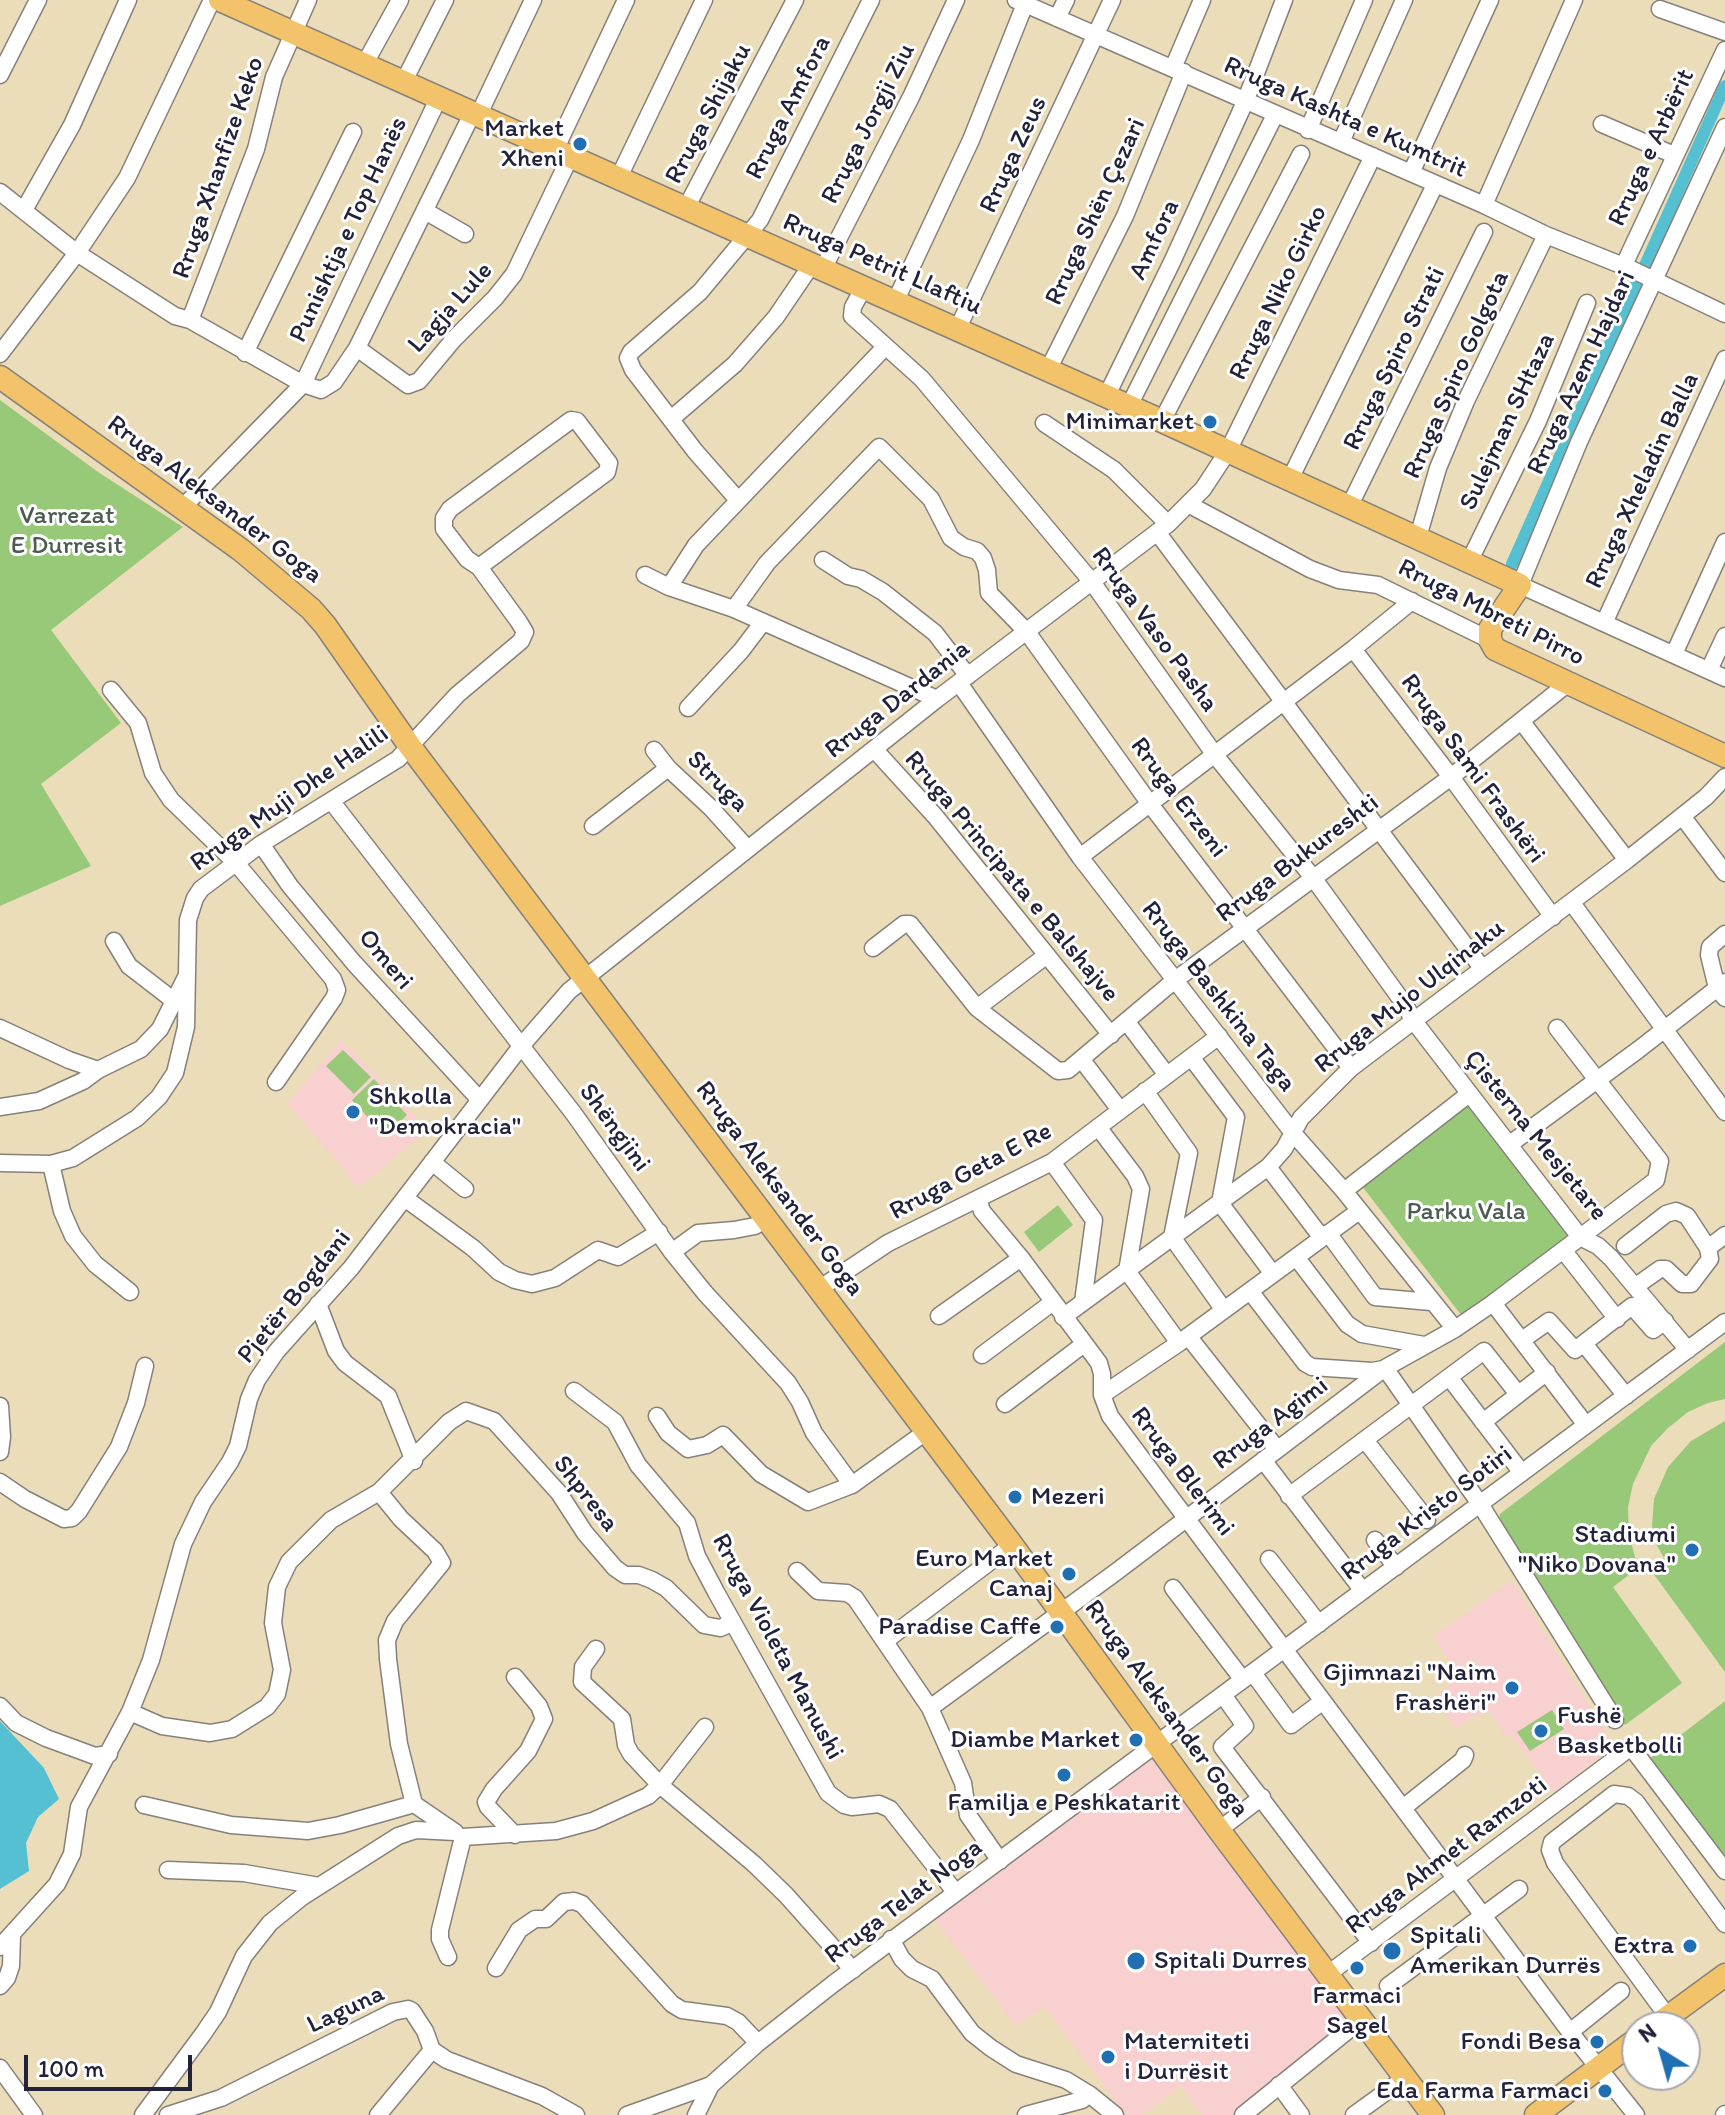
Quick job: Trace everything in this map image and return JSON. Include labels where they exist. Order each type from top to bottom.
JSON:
[{"type":"main road","name":"Rruga Petrit Llaftiu","points":[[220,0],[1129,406],[1520,585]]},
{"type":"main road","name":"Rruga Aleksander Goga","points":[[0,377],[241,550],[311,609],[409,745],[1012,1545],[1219,1830],[1433,2115]]},
{"type":"main road","name":"Rruga Azem Hajdari","points":[[1490,640],[1490,629],[1520,585]]},
{"type":"main road","name":"Rruga Mbreti Pirro","points":[[1490,640],[1495,649],[1725,756]]},
{"type":"main road","points":[[1676,2011],[1725,1975]]},
{"type":"main road","points":[[1536,2115],[1621,2050]]},
{"type":"street","points":[[0,75],[38,0]]},
{"type":"street","points":[[24,210],[72,125],[128,0]]},
{"type":"street","points":[[0,354],[77,253],[127,178],[212,0]]},
{"type":"street","name":"Rruga Xhanfize Keko","points":[[190,320],[256,149],[274,77],[308,0]]},
{"type":"street","points":[[364,65],[400,0]]},
{"type":"street","points":[[403,83],[445,0]]},
{"type":"street","points":[[0,192],[77,253],[175,316],[190,320],[303,384],[321,390],[334,382],[357,348],[533,0]]},
{"type":"street","points":[[564,152],[626,0]]},
{"type":"street","points":[[619,177],[704,0]]},
{"type":"street","name":"Rruga Shijaku","points":[[686,208],[795,0]]},
{"type":"street","name":"Rruga Amfora","points":[[671,419],[633,370],[628,358],[700,292],[760,220],[871,0]]},
{"type":"street","name":"Rruga Jorgji Ziu","points":[[671,419],[735,364],[818,267],[911,97],[956,0]]},
{"type":"street","points":[[1057,18],[1066,0]]},
{"type":"street","name":"Rruga Zeus","points":[[957,330],[1112,0]]},
{"type":"street","name":"Rruga Shën Çezari","points":[[1048,370],[1125,216],[1202,0]]},
{"type":"street","name":"Amfora","points":[[1106,397],[1245,102],[1284,0]]},
{"type":"street","points":[[1308,130],[1364,0]]},
{"type":"street","points":[[1341,142],[1404,0]]},
{"type":"street","points":[[1411,173],[1490,0]]},
{"type":"street","points":[[1484,205],[1574,0]]},
{"type":"street","points":[[895,302],[971,140],[1021,2]]},
{"type":"street","name":"Rruga Kashta e Kumtrit","points":[[1021,2],[1725,314]]},
{"type":"street","points":[[1660,9],[1725,32]]},
{"type":"street","name":"Rruga e Arbërit","points":[[1627,268],[1674,155],[1725,50]]},
{"type":"street","name":"Punishtja e Top Hanës","points":[[183,507],[303,384],[439,97]]},
{"type":"street","points":[[1129,406],[1275,115]]},
{"type":"street","points":[[1602,124],[1674,155]]},
{"type":"street","name":"Rruga Azem Hajdari","points":[[1520,585],[1651,280],[1725,127]]},
{"type":"street","points":[[245,353],[353,132]]},
{"type":"street","name":"Lagja Lule","points":[[357,348],[408,385],[419,381],[514,274],[564,152]]},
{"type":"street","points":[[1162,421],[1301,154]]},
{"type":"street","name":"Rruga Niko Girko","points":[[1228,451],[1373,156]]},
{"type":"street","points":[[1290,479],[1435,185]]},
{"type":"street","points":[[425,211],[465,234]]},
{"type":"street","name":"Rruga Spiro Strati","points":[[1349,507],[1484,232]]},
{"type":"street","name":"Rruga Spiro Golgota","points":[[1418,537],[1438,468],[1466,401],[1546,235]]},
{"type":"street","name":"Rruga Vaso Pasha","points":[[864,287],[853,307],[852,316],[885,347],[907,362],[1092,582],[1215,755],[1314,879],[1413,1020]]},
{"type":"street","name":"Sulejman SHtaza","points":[[1470,560],[1538,421],[1587,303]]},
{"type":"street","points":[[669,587],[696,545],[885,347]]},
{"type":"street","name":"Rruga Xheladin Balla","points":[[1605,621],[1725,359]]},
{"type":"street","points":[[671,419],[738,500]]},
{"type":"street","points":[[571,420],[577,421],[609,463],[607,472],[479,567],[467,559],[444,529],[444,518],[450,509],[571,420]]},
{"type":"street","points":[[1044,423],[1114,470],[1162,528],[1282,702],[1482,968]]},
{"type":"street","name":"Rruga Erzeni","points":[[734,609],[767,563],[879,447],[931,499],[951,538],[977,551],[987,570],[989,593],[1027,632],[1150,804],[1351,1068]]},
{"type":"street","name":"Rruga Dardania","points":[[586,977],[937,699],[1162,528],[1203,489],[1228,451]]},
{"type":"street","name":"Rruga Mbreti Pirro","points":[[1188,504],[1310,569],[1339,580],[1378,585],[1490,640]]},
{"type":"street","points":[[1674,654],[1725,542]]},
{"type":"street","name":"Rruga Bashkina Taga","points":[[823,560],[883,592],[935,633],[1080,857],[1293,1133],[1455,1329]]},
{"type":"street","name":"Rruga Muji Dhe Halili","points":[[0,1163],[51,1164],[73,1158],[137,1118],[159,1097],[175,1073],[186,1027],[188,920],[201,889],[261,844],[398,759],[457,695],[521,641],[525,632],[479,567]]},
{"type":"street","points":[[645,575],[669,587],[734,609],[937,699]]},
{"type":"street","points":[[1520,585],[1725,678]]},
{"type":"street","points":[[1080,857],[1412,601]]},
{"type":"street","points":[[688,708],[741,651],[763,622]]},
{"type":"street","points":[[1709,670],[1725,636]]},
{"type":"street","name":"Rruga Sami Frashëri","points":[[1353,649],[1553,917]]},
{"type":"street","name":"Rruga Bukureshti","points":[[977,1008],[1058,1071],[1068,1070],[1175,980],[1451,777],[1567,684]]},
{"type":"street","points":[[111,690],[138,723],[153,773],[171,800],[236,863],[333,979],[337,990],[334,998],[276,1082]]},
{"type":"street","points":[[1522,722],[1627,860]]},
{"type":"street","name":"Rruga Principata e Balshajve","points":[[874,749],[935,816],[1111,1035]]},
{"type":"street","name":"Struga","points":[[654,750],[747,848]]},
{"type":"street","points":[[593,826],[668,768]]},
{"type":"street","name":"Rruga Mujo Ulqinaku","points":[[1063,1317],[1268,1167],[1284,1149],[1301,1118],[1351,1068],[1572,903],[1706,797],[1725,777]]},
{"type":"street","name":"Shëngjini","points":[[332,802],[522,1045],[672,1252],[705,1293],[788,1383],[814,1433],[852,1485]]},
{"type":"street","points":[[1682,816],[1725,873]]},
{"type":"street","name":"Omeri","points":[[261,844],[290,886],[354,963],[480,1100]]},
{"type":"street","points":[[1572,903],[1725,1112]]},
{"type":"street","points":[[873,948],[904,924],[910,924],[977,1008],[1047,955]]},
{"type":"street","points":[[1510,1144],[1722,989],[1709,955],[1710,947],[1725,934]]},
{"type":"street","points":[[114,941],[129,966],[173,1000]]},
{"type":"street","points":[[0,1107],[39,1101],[141,1049],[160,1029],[188,974]]},
{"type":"street","name":"Pjetër Bogdani","points":[[6,1942],[57,1884],[72,1854],[79,1807],[130,1712],[151,1660],[183,1544],[203,1502],[238,1446],[249,1399],[257,1380],[276,1352],[406,1199],[522,1045],[569,991],[586,977]]},
{"type":"street","name":"Çisterna Mesjetare","points":[[1413,1020],[1580,1237],[1598,1246],[1636,1286],[1688,1350]]},
{"type":"street","points":[[1126,1021],[1167,1075]]},
{"type":"street","points":[[0,1028],[98,1070]]},
{"type":"street","name":"Rruga Agimi","points":[[930,1708],[1385,1368],[1455,1329],[1493,1303],[1656,1180],[1660,1161],[1557,1028]]},
{"type":"street","name":"Rruga Geta E Re","points":[[819,1289],[888,1243],[1052,1162],[1219,1036]]},
{"type":"street","points":[[1191,1057],[1236,1117],[1220,1203],[1273,1274]]},
{"type":"street","points":[[1082,1060],[1120,1110]]},
{"type":"street","points":[[1145,1091],[1189,1153],[1172,1237],[1224,1310]]},
{"type":"street","points":[[1344,1191],[1469,1094]]},
{"type":"street","points":[[1098,1127],[1135,1176],[1141,1189],[1127,1271],[1277,1449]]},
{"type":"street","points":[[432,1162],[465,1189]]},
{"type":"street","points":[[1052,1162],[1094,1220],[1083,1302]]},
{"type":"street","points":[[51,1164],[62,1211],[73,1236],[95,1264],[130,1292]]},
{"type":"street","points":[[1268,1167],[1375,1297],[1431,1302]]},
{"type":"street","points":[[406,1199],[473,1248],[499,1272],[532,1284],[555,1278],[598,1250],[618,1257],[659,1232]]},
{"type":"street","name":"Rruga Blerimi","points":[[978,1199],[982,1211],[1099,1363],[1102,1395],[1110,1416],[1570,2032],[1636,2115]]},
{"type":"street","points":[[1102,1395],[1183,1340],[1359,1211]]},
{"type":"street","points":[[1625,1246],[1666,1214],[1676,1211],[1687,1216],[1708,1248],[1710,1259],[1691,1284],[1682,1284],[1666,1269],[1660,1269],[1636,1286]]},
{"type":"street","points":[[672,1252],[698,1233],[755,1226],[765,1219]]},
{"type":"street","points":[[1708,1248],[1725,1235]]},
{"type":"street","points":[[1563,1250],[1617,1319]]},
{"type":"street","points":[[1296,1257],[1347,1324],[1362,1334],[1424,1345]]},
{"type":"street","points":[[939,1316],[1021,1258]]},
{"type":"street","points":[[1250,1291],[1305,1363],[1312,1367],[1372,1371],[1385,1368],[1480,1504],[1615,1720]]},
{"type":"street","points":[[982,1355],[1053,1302]]},
{"type":"street","points":[[1493,1303],[1586,1425]]},
{"type":"street","points":[[130,1712],[162,1726],[210,1733],[232,1729],[267,1707],[277,1694],[282,1670],[273,1623],[277,1587],[289,1562],[331,1520],[379,1492],[414,1461],[388,1396],[345,1363],[336,1351],[318,1304]]},
{"type":"street","points":[[1522,1340],[1549,1321],[1575,1350],[1632,1306],[1653,1330],[1665,1321]]},
{"type":"street","name":"Rruga Kristo Sotiri","points":[[1158,1743],[1725,1322]]},
{"type":"street","points":[[1005,1404],[1084,1344]]},
{"type":"street","points":[[1585,1345],[1626,1396]]},
{"type":"street","points":[[1289,1496],[1484,1351],[1518,1394]]},
{"type":"street","points":[[0,1482],[64,1519],[72,1518],[119,1447],[136,1403],[145,1366]]},
{"type":"street","points":[[1483,1422],[1547,1372]]},
{"type":"street","points":[[1449,1377],[1522,1473]]},
{"type":"street","name":"Rruga Violeta Manushi","points":[[574,1391],[615,1422],[638,1465],[687,1523],[697,1556],[828,1793],[844,1805],[879,1804],[890,1809],[956,1893]]},
{"type":"street","points":[[0,1406],[0,1452]]},
{"type":"street","name":"Shpresa","points":[[414,1461],[459,1414],[466,1411],[494,1421],[559,1493],[585,1533],[615,1568],[625,1575],[639,1575],[666,1588],[704,1625],[720,1628],[732,1623]]},
{"type":"street","points":[[657,1416],[679,1445],[688,1449],[707,1445],[723,1435],[761,1474],[808,1502],[852,1485],[927,1431]]},
{"type":"street","points":[[1365,1440],[1427,1520]]},
{"type":"street","points":[[1263,1460],[1363,1591]]},
{"type":"street","points":[[379,1492],[401,1519],[435,1551],[442,1563],[402,1612],[387,1640],[399,1744],[414,1804],[459,1835]]},
{"type":"street","points":[[1375,1540],[1396,1567]]},
{"type":"street","points":[[885,1641],[1012,1545]]},
{"type":"street","points":[[1269,1559],[1319,1624]]},
{"type":"street","points":[[797,1571],[818,1591],[847,1593],[855,1598],[930,1708],[963,1783],[968,1815],[1000,1861]]},
{"type":"street","points":[[1173,1588],[1291,1725],[1323,1701]]},
{"type":"street","points":[[596,1649],[583,1667],[582,1682],[622,1719],[626,1745],[631,1754],[660,1785],[775,1885],[853,1970]]},
{"type":"street","points":[[515,1677],[539,1706],[544,1719],[528,1751],[486,1802],[515,1835]]},
{"type":"street","points":[[1223,1695],[1245,1726],[1222,1747],[1371,1943]]},
{"type":"street","points":[[0,1706],[16,1723],[46,1738],[95,1756],[109,1754]]},
{"type":"street","points":[[143,2115],[218,2012],[244,1956],[256,1939],[270,1923],[319,1886],[398,1836],[416,1830],[459,1835],[515,1835],[556,1831],[593,1821],[648,1796],[705,1727]]},
{"type":"street","name":"Rruga Telat Noga","points":[[696,2115],[711,2085],[758,2043],[891,1939],[1158,1743]]},
{"type":"street","name":"Rruga Ahmet Ramzoti","points":[[1328,1974],[1631,1747],[1725,1871]]},
{"type":"street","points":[[1403,1808],[1463,1760],[1465,1755]]},
{"type":"street","points":[[1654,2011],[1555,1863],[1550,1850],[1552,1842],[1614,1794],[1628,1796],[1636,1802],[1725,1924]]},
{"type":"street","points":[[1219,1830],[1262,1797]]},
{"type":"street","points":[[144,1805],[231,1825],[308,1831],[414,1804]]},
{"type":"street","points":[[448,1957],[440,1939],[440,1930],[459,1835]]},
{"type":"street","points":[[168,1870],[244,1873],[319,1886]]},
{"type":"street","points":[[1388,1986],[1519,1889]]},
{"type":"street","points":[[496,1968],[519,1930],[535,1919],[546,1919],[564,1902],[574,1901],[582,1904],[672,2004],[682,2010],[727,2016],[738,2022],[758,2043]]},
{"type":"street","points":[[891,1939],[902,1959],[912,1969],[932,1979],[972,2033],[991,2048],[1016,2064],[1066,2080],[1115,2115]]},
{"type":"street","points":[[0,1986],[11,1966],[6,1942]]},
{"type":"street","points":[[1570,2032],[1621,1991]]},
{"type":"street","name":"Laguna","points":[[168,2115],[220,2106],[393,2012],[412,2011],[432,2050]]},
{"type":"street","points":[[1243,2115],[1362,2019]]},
{"type":"street","points":[[378,2115],[432,2050],[447,2060],[542,2096],[576,2115]]},
{"type":"street","points":[[0,2068],[34,2115]]},
{"type":"street","points":[[1354,2115],[1405,2078]]},
{"type":"street","points":[[627,2115],[711,2085]]},
{"type":"street","points":[[1279,2085],[1301,2115]]},
{"type":"street","points":[[1026,2115],[1082,2100],[1089,2094]]},
{"type":"shaded area","name":"Shkolla \"Demokracia\"","points":[[341,1040],[419,1120],[418,1138],[359,1187],[287,1104]]},
{"type":"shaded area","name":"Gjimnazi \"Naim Frashëri\"","points":[[1512,1580],[1614,1746],[1554,1792],[1510,1734],[1505,1736],[1489,1711],[1456,1729],[1434,1698],[1459,1677],[1434,1636]]},
{"type":"shaded area","name":"Spitali Durres","points":[[1154,1753],[1350,2021],[1245,2115],[1202,2115],[1181,2086],[1142,2115],[1126,2115],[1044,2006],[1016,2026],[933,1917]]},
{"type":"green space","name":"Varrezat E Durresit","points":[[0,400],[98,472],[183,527],[51,630],[121,723],[41,784],[91,866],[0,906]]},
{"type":"green space","points":[[343,1050],[371,1077],[354,1094],[326,1066]]},
{"type":"green space","points":[[374,1079],[407,1115],[385,1136],[352,1100]]},
{"type":"green space","name":"Parku Vala","points":[[1468,1104],[1571,1238],[1465,1320],[1362,1186]]},
{"type":"green space","points":[[1058,1205],[1073,1225],[1039,1252],[1024,1232]]},
{"type":"green space","points":[[1725,1342],[1725,1399],[1688,1412],[1668,1428],[1651,1446],[1633,1484],[1628,1507],[1629,1535],[1638,1568],[1613,1587],[1682,1683],[1625,1725],[1498,1525],[1500,1514]]},
{"type":"green space","name":"Stadiumi \"Niko Dovana\"","points":[[1725,1421],[1725,1672],[1650,1569],[1664,1558],[1655,1542],[1652,1526],[1654,1499],[1668,1467],[1691,1441]]},
{"type":"green space","points":[[1725,1701],[1725,1864],[1647,1761]]},
{"type":"green space","name":"Fushë Basketbolli","points":[[1552,1710],[1564,1729],[1530,1751],[1517,1732]]},
{"type":"water","points":[[0,1721],[44,1768],[59,1799],[38,1817],[26,1843],[29,1871],[0,1889]]},
{"type":"waterway","points":[[1512,564],[1725,86]]},
{"type":"place","name":"Market Xheni","points":[[580,144]]},
{"type":"place","name":"Minimarket","points":[[1210,422]]},
{"type":"place","name":"Shkolla \"Demokracia\"","points":[[353,1112]]},
{"type":"place","name":"Mezeri","points":[[1015,1497]]},
{"type":"place","name":"Stadiumi \"Niko Dovana\"","points":[[1692,1550]]},
{"type":"place","name":"Euro Market Canaj","points":[[1069,1574]]},
{"type":"place","name":"Paradise Caffe","points":[[1057,1627]]},
{"type":"place","name":"Gjimnazi \"Naim Frashëri\"","points":[[1512,1688]]},
{"type":"place","name":"Fushë Basketbolli","points":[[1541,1731]]},
{"type":"place","name":"Diambe Market","points":[[1136,1740]]},
{"type":"place","name":"Familja e Peshkatarit","points":[[1064,1775]]},
{"type":"place","name":"Extra","points":[[1690,1946]]},
{"type":"place","name":"Spitali Amerikan Durrës","points":[[1392,1951]]},
{"type":"place","name":"Spitali Durres","points":[[1136,1961]]},
{"type":"place","name":"Farmaci Sagel","points":[[1357,1968]]},
{"type":"place","name":"Fondi Besa","points":[[1597,2042]]},
{"type":"place","name":"Materniteti i Durrësit","points":[[1108,2057]]},
{"type":"place","name":"Eda Farma Farmaci","points":[[1605,2091]]}]
